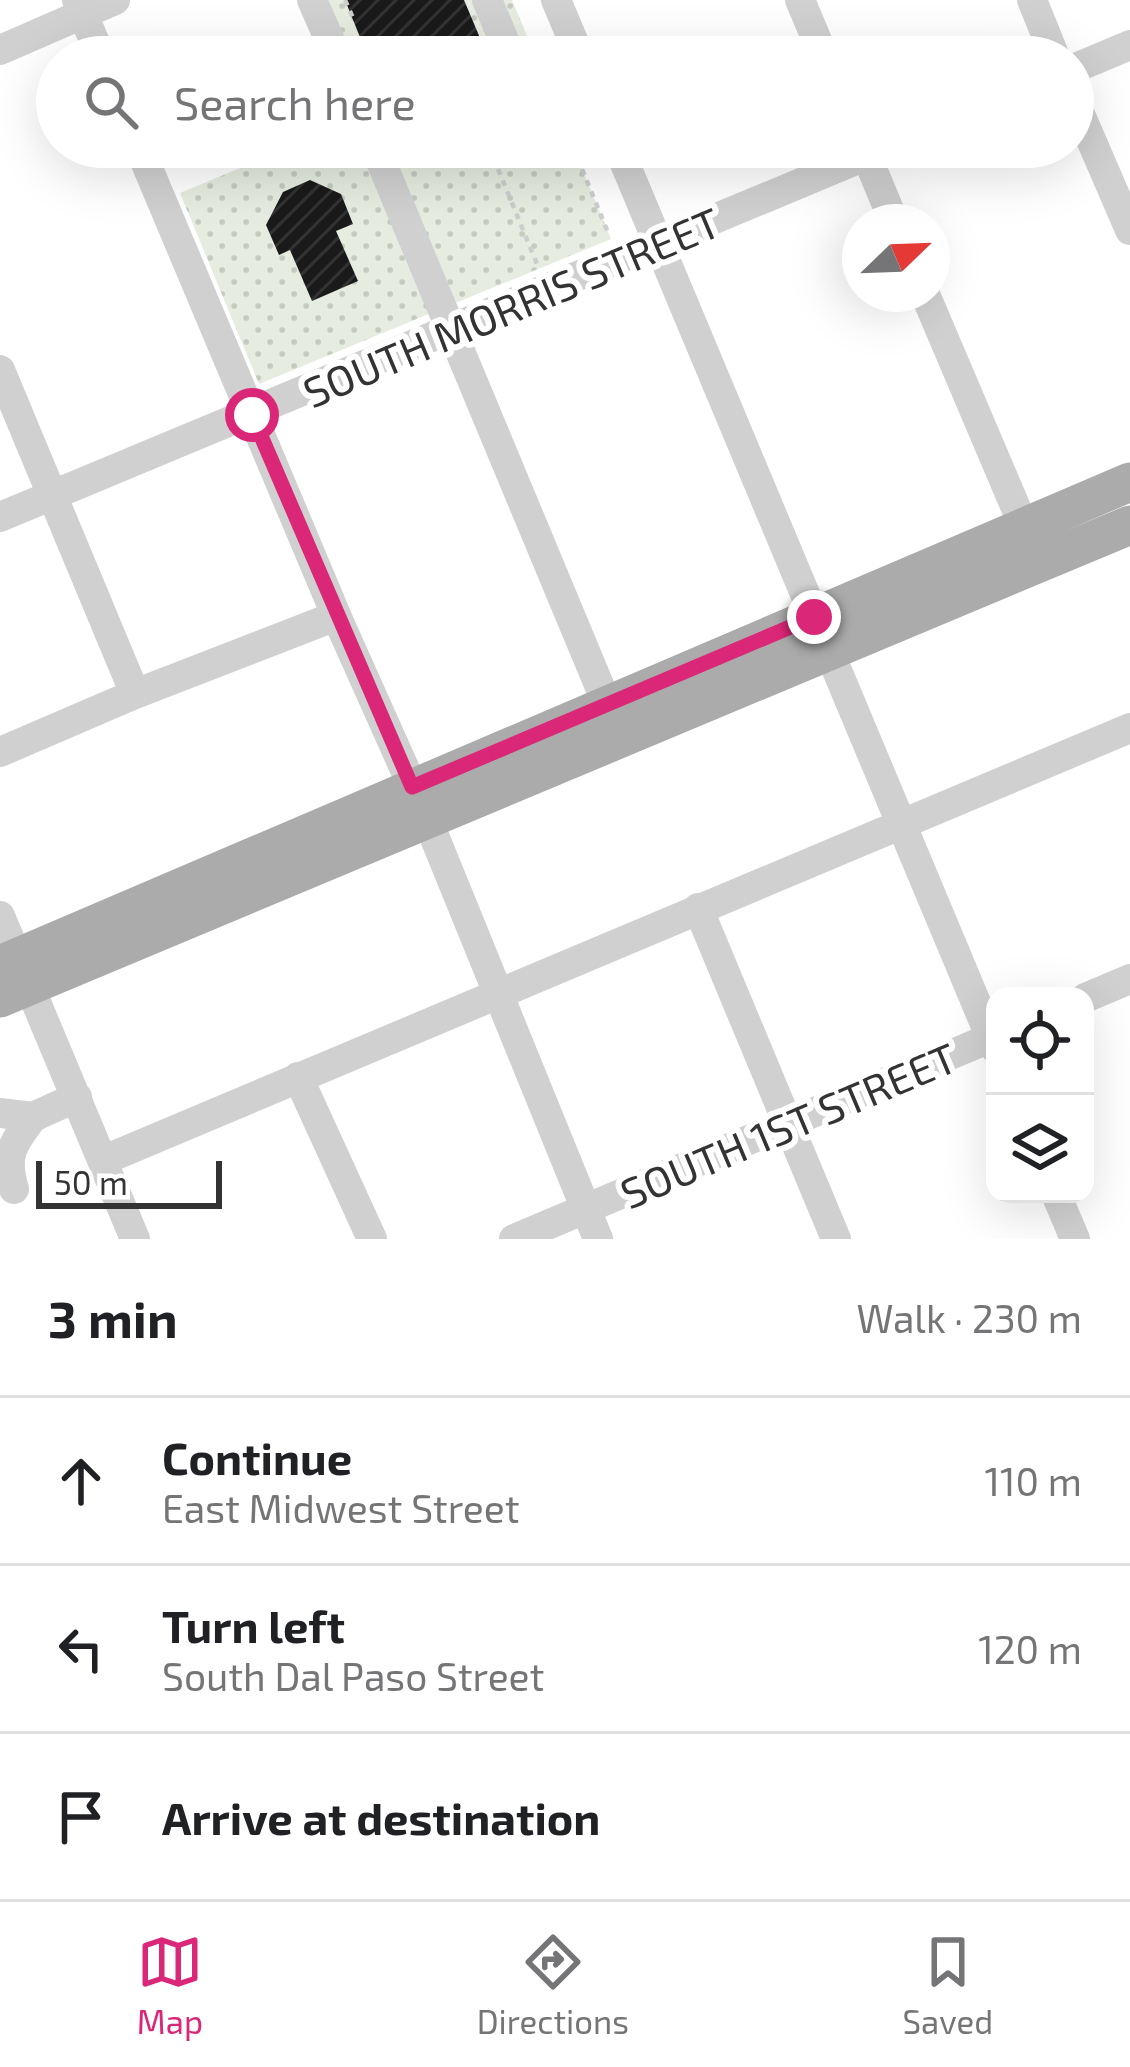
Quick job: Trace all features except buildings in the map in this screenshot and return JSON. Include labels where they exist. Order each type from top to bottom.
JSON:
[{"type":"main road","points":[[12,976],[821,635],[1024,527],[1130,482]]},
{"type":"main road","points":[[420,804],[607,704],[821,635],[1130,526]]},
{"type":"street","points":[[0,50],[80,7],[115,0]]},
{"type":"street","points":[[312,0],[328,36]]},
{"type":"street","points":[[487,0],[502,36]]},
{"type":"street","points":[[556,0],[571,36]]},
{"type":"street","points":[[800,0],[815,36]]},
{"type":"street","points":[[1031,0],[1046,36]]},
{"type":"street","points":[[80,7],[92,36]]},
{"type":"street","points":[[1094,60],[1130,45]]},
{"type":"street","points":[[1094,147],[1130,230]]},
{"type":"street","points":[[148,168],[420,804],[598,1239]]},
{"type":"street","points":[[384,168],[607,704]]},
{"type":"street","points":[[627,168],[986,1022]]},
{"type":"street","name":"SOUTH MORRIS STREET","points":[[0,517],[831,168]]},
{"type":"street","points":[[878,168],[888,204]]},
{"type":"street","points":[[933,312],[1024,527]]},
{"type":"street","points":[[0,370],[135,694]]},
{"type":"street","points":[[0,752],[336,616]]},
{"type":"street","points":[[104,1160],[1130,728]]},
{"type":"street","points":[[698,908],[836,1239]]},
{"type":"street","points":[[0,916],[12,976],[77,1097],[135,1239]]},
{"type":"street","points":[[1094,994],[1130,979]]},
{"type":"street","name":"SOUTH 1ST STREET","points":[[514,1239],[986,1044]]},
{"type":"street","points":[[298,1077],[372,1239]]},
{"type":"street","points":[[14,1189],[7,1165],[11,1149],[33,1117],[77,1097]]},
{"type":"street","points":[[0,1113],[33,1117]]},
{"type":"street","points":[[1060,1203],[1075,1239]]},
{"type":"path","points":[[498,168],[539,269]]},
{"type":"path","points":[[582,168],[611,239]]},
{"type":"shaded area","points":[[321,0],[512,0],[527,36],[336,36]]},
{"type":"shaded area","points":[[240,168],[582,168],[611,239],[259,384],[180,193]]},
{"type":"route","points":[[252,415],[412,787],[814,617]]}]
